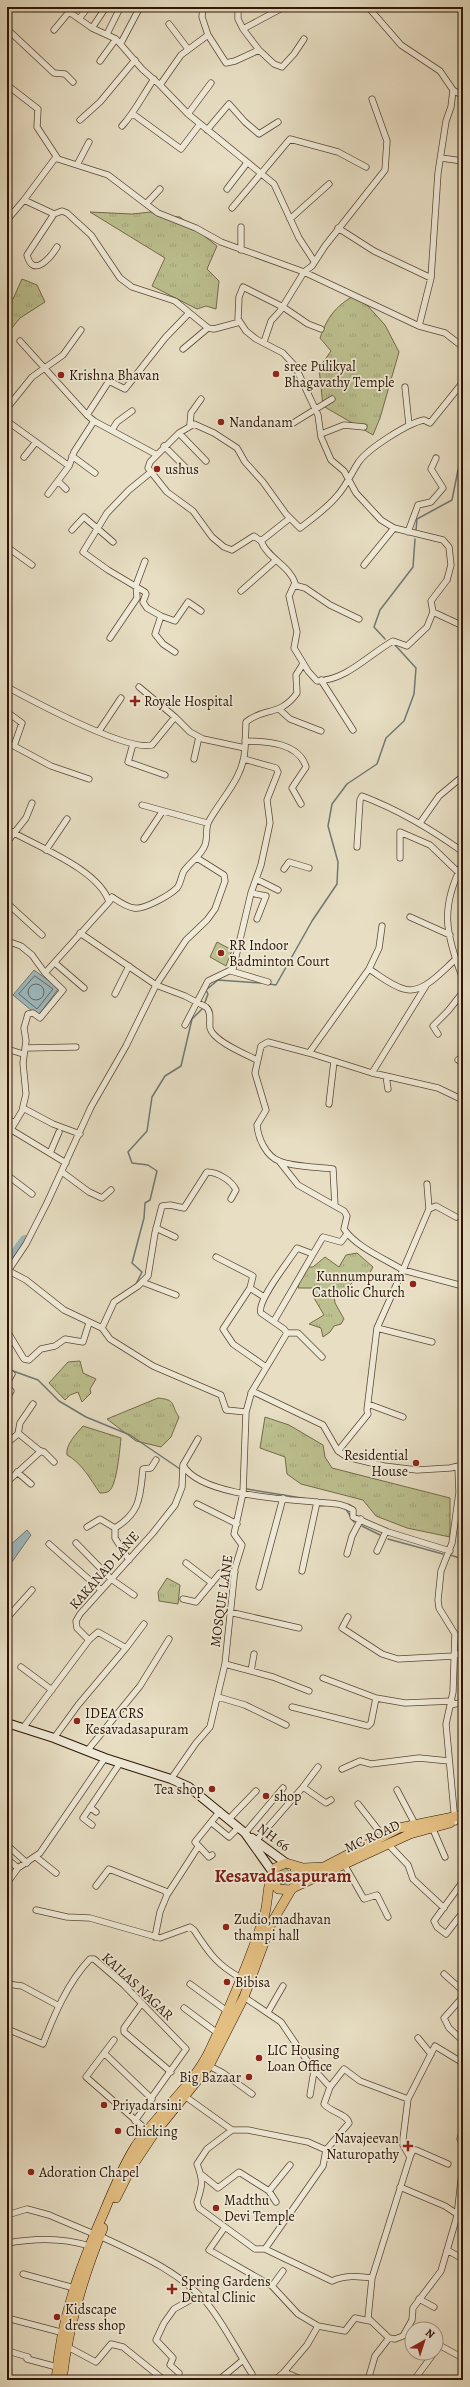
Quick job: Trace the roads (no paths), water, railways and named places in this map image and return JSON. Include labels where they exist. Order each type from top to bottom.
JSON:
[{"type":"main road","points":[[7,1723],[54,1738],[105,1758],[171,1779],[189,1787],[245,1833],[272,1875],[278,1889],[293,1888]]},
{"type":"main road","name":"MC ROAD","points":[[293,1888],[344,1864],[415,1824],[459,1818]]},
{"type":"main road","name":"MC ROAD","points":[[290,1864],[315,1868],[324,1867],[386,1840],[459,1818]]},
{"type":"main road","name":"NH 66","points":[[245,1833],[290,1864],[299,1875],[293,1888]]},
{"type":"main road","name":"NH 66","points":[[272,1875],[278,1865],[290,1864]]},
{"type":"main road","points":[[138,2150],[186,2097],[209,2066],[244,1997],[267,1922],[272,1875]]},
{"type":"main road","points":[[56,2380],[57,2367],[74,2288],[89,2246],[97,2235],[148,2131],[198,2070],[208,2052],[267,1922],[293,1888]]},
{"type":"main road","points":[[62,2380],[66,2346],[65,2333],[81,2289],[97,2235]]},
{"type":"street","points":[[62,7],[92,28],[107,34],[121,43],[135,60],[188,114],[274,184],[299,238],[314,261]]},
{"type":"street","points":[[79,19],[88,7]]},
{"type":"street","points":[[92,28],[106,7]]},
{"type":"street","points":[[121,43],[140,7]]},
{"type":"street","points":[[203,7],[202,16],[208,35],[226,63],[258,50]]},
{"type":"street","points":[[238,7],[238,19],[243,30],[258,50],[274,64],[282,67],[294,54],[304,39]]},
{"type":"street","points":[[243,30],[284,7]]},
{"type":"street","points":[[368,7],[401,45],[440,71],[453,90],[463,96]]},
{"type":"street","points":[[107,34],[119,10]]},
{"type":"street","points":[[54,30],[69,12]]},
{"type":"street","points":[[169,24],[188,49]]},
{"type":"street","points":[[7,29],[54,73],[65,74],[73,82]]},
{"type":"street","points":[[160,85],[188,49],[208,35]]},
{"type":"street","points":[[100,61],[116,39]]},
{"type":"street","points":[[80,120],[100,102],[135,60]]},
{"type":"street","points":[[122,126],[133,114],[136,105],[154,79]]},
{"type":"street","points":[[188,114],[196,106],[211,83]]},
{"type":"street","points":[[7,85],[38,109],[37,127],[56,157],[108,176],[158,213],[196,228],[221,242],[304,272],[419,326],[446,333],[463,347]]},
{"type":"street","points":[[419,326],[431,278],[441,158],[446,120],[451,107],[453,90]]},
{"type":"street","points":[[264,342],[271,321],[283,307],[304,272],[312,266],[338,228],[385,170],[387,161],[387,141],[372,99]]},
{"type":"street","points":[[207,130],[229,104],[245,122],[260,134],[278,122]]},
{"type":"street","points":[[133,114],[181,148],[200,124]]},
{"type":"street","points":[[232,208],[290,139],[338,152],[366,167]]},
{"type":"street","points":[[77,165],[89,142]]},
{"type":"street","points":[[8,217],[24,200],[56,157]]},
{"type":"street","points":[[441,158],[463,161]]},
{"type":"street","points":[[227,189],[247,163]]},
{"type":"street","points":[[290,219],[329,184]]},
{"type":"street","points":[[146,204],[160,189]]},
{"type":"street","points":[[24,200],[54,214]]},
{"type":"street","points":[[58,247],[48,261],[41,265],[34,265],[28,260],[27,255],[54,214],[62,211],[67,213],[91,235],[120,278],[132,287],[175,301],[208,328],[214,329],[240,322]]},
{"type":"street","points":[[241,227],[241,250]]},
{"type":"street","points":[[338,228],[374,251],[431,278]]},
{"type":"street","points":[[320,329],[308,324],[283,307],[243,287],[237,310],[240,322],[246,331],[283,353],[295,366],[315,408],[321,434],[331,460],[349,479],[356,493],[368,507],[394,528],[443,540],[450,546],[451,565],[447,580],[431,601],[433,612],[427,627],[407,646],[393,641],[354,668],[332,678],[321,680],[313,678],[294,648],[297,632],[289,596],[294,585],[293,576],[264,548],[261,541],[254,536],[232,550],[224,547],[212,537],[193,511],[167,492],[151,472],[148,465],[164,446],[190,424],[204,428],[237,448],[245,462],[290,518],[300,528],[328,506],[349,479],[359,461],[393,434],[409,425],[424,420],[430,423],[463,382]]},
{"type":"street","points":[[87,415],[109,381],[125,389],[165,338],[189,313]]},
{"type":"street","points":[[183,349],[208,328]]},
{"type":"street","points":[[7,408],[32,377],[44,370],[63,355],[81,330]]},
{"type":"street","points":[[20,341],[44,370],[94,421],[157,455]]},
{"type":"street","points":[[405,387],[409,425]]},
{"type":"street","points":[[190,424],[191,413],[201,399]]},
{"type":"street","points":[[290,425],[305,418],[315,408],[332,399]]},
{"type":"street","points":[[112,430],[117,422],[132,411]]},
{"type":"street","points":[[7,421],[70,466]]},
{"type":"street","points":[[48,494],[70,466],[72,456],[94,421]]},
{"type":"street","points":[[321,434],[344,425],[364,427]]},
{"type":"street","points":[[179,432],[206,461]]},
{"type":"street","points":[[24,457],[36,442]]},
{"type":"street","points":[[164,446],[187,469]]},
{"type":"street","points":[[72,456],[95,474]]},
{"type":"street","points":[[408,532],[418,504],[431,502],[443,488],[431,469],[436,458]]},
{"type":"street","points":[[151,472],[117,501],[97,527],[83,552],[108,570],[136,585],[146,594],[143,602],[144,605],[161,616],[175,621],[188,602],[201,611]]},
{"type":"street","points":[[58,481],[66,489]]},
{"type":"street","points":[[72,530],[84,517],[114,542]]},
{"type":"street","points":[[261,541],[290,518]]},
{"type":"street","points":[[364,565],[394,528]]},
{"type":"street","points":[[8,550],[32,565]]},
{"type":"street","points":[[241,591],[276,560]]},
{"type":"street","points":[[110,638],[137,598],[136,585],[145,561]]},
{"type":"street","points":[[294,585],[305,588],[330,605],[359,619]]},
{"type":"street","points":[[433,612],[463,626]]},
{"type":"street","points":[[161,616],[155,634],[163,644],[175,652]]},
{"type":"street","points":[[45,973],[112,897],[134,908],[166,897],[176,888],[184,872],[197,858],[206,842],[208,823],[221,800],[235,783],[244,759],[246,722],[258,715],[280,710],[290,703],[297,693],[296,675],[303,664]]},
{"type":"street","points":[[321,680],[353,730]]},
{"type":"street","points":[[139,687],[175,717],[190,732],[199,737],[244,748]]},
{"type":"street","points":[[7,688],[67,718],[133,744],[152,745],[175,717]]},
{"type":"street","points":[[99,731],[121,698]]},
{"type":"street","points":[[280,710],[290,719],[321,731]]},
{"type":"street","points":[[7,712],[22,723],[14,746],[51,766],[89,779]]},
{"type":"street","points":[[194,759],[199,737]]},
{"type":"street","points":[[245,741],[280,744],[302,758],[306,768],[292,788],[301,804]]},
{"type":"street","points":[[133,744],[128,762],[165,775]]},
{"type":"street","points":[[231,971],[241,940],[251,893],[262,865],[270,823],[266,800],[278,772],[276,768],[269,765],[244,759]]},
{"type":"street","points":[[420,823],[439,796],[463,776]]},
{"type":"street","points":[[357,847],[360,800],[362,796],[390,807],[420,823],[463,852]]},
{"type":"street","points":[[7,842],[26,818],[32,804]]},
{"type":"street","points":[[142,805],[162,812],[208,823]]},
{"type":"street","points":[[144,839],[162,812]]},
{"type":"street","points":[[46,850],[67,819]]},
{"type":"street","points":[[7,829],[90,876],[107,896],[109,902]]},
{"type":"street","points":[[400,858],[400,832],[430,845],[458,872]]},
{"type":"street","points":[[197,858],[216,868],[225,877],[218,903],[207,920],[181,946],[156,985],[126,1046],[91,1107],[62,1172],[26,1244],[7,1271],[26,1280],[64,1310],[102,1328],[110,1339],[153,1366],[221,1396],[223,1406],[229,1411],[246,1412]]},
{"type":"street","points":[[284,869],[289,862],[310,868]]},
{"type":"street","points":[[463,863],[451,886],[447,919],[456,959],[463,979]]},
{"type":"street","points":[[256,880],[278,890]]},
{"type":"street","points":[[251,893],[266,896],[257,919]]},
{"type":"street","points":[[7,904],[42,935]]},
{"type":"street","points":[[410,917],[450,935]]},
{"type":"street","points":[[309,1053],[369,970],[379,948],[382,926]]},
{"type":"street","points":[[80,933],[156,985],[198,1002],[206,1007],[209,1010],[211,1030],[217,1038],[256,1060]]},
{"type":"street","points":[[7,942],[21,946],[32,955],[45,973],[63,990],[40,1018],[33,1013],[28,1014],[24,1028],[26,1048],[23,1054],[26,1094],[23,1108],[7,1136]]},
{"type":"street","points":[[372,1073],[427,984],[456,959]]},
{"type":"street","points":[[55,963],[84,988]]},
{"type":"street","points":[[115,994],[129,966]]},
{"type":"street","points":[[369,970],[398,987],[409,991],[427,984]]},
{"type":"street","points":[[185,1025],[210,978],[231,971],[268,982]]},
{"type":"street","points":[[438,1034],[433,1026],[448,1011],[463,992]]},
{"type":"street","points":[[463,1100],[438,1088],[372,1073],[268,1042],[261,1046],[256,1060],[255,1073],[266,1109],[257,1125],[257,1132],[269,1153],[279,1161],[298,1185],[344,1211],[347,1216],[344,1229],[347,1234],[403,1270],[463,1286]]},
{"type":"street","points":[[26,1048],[76,1047]]},
{"type":"street","points":[[7,1050],[23,1054]]},
{"type":"street","points":[[329,1104],[334,1061]]},
{"type":"street","points":[[386,1076],[388,1089]]},
{"type":"street","points":[[23,1108],[53,1124],[80,1134]]},
{"type":"street","points":[[7,1119],[14,1123]]},
{"type":"street","points":[[10,1129],[66,1163]]},
{"type":"street","points":[[50,1153],[59,1132]]},
{"type":"street","points":[[279,1161],[333,1169],[334,1206]]},
{"type":"street","points":[[62,1172],[93,1195],[102,1198],[111,1190]]},
{"type":"street","points":[[102,1328],[114,1302],[148,1276],[156,1228],[162,1206],[170,1205],[184,1208],[208,1172],[218,1174],[234,1186],[236,1190],[231,1200]]},
{"type":"street","points":[[7,1175],[32,1194]]},
{"type":"street","points":[[338,1451],[368,1414],[377,1328],[429,1209],[426,1184]]},
{"type":"street","points":[[429,1209],[436,1206],[456,1217]]},
{"type":"street","points":[[156,1228],[175,1237]]},
{"type":"street","points":[[274,1321],[323,1237],[341,1242],[347,1234]]},
{"type":"street","points":[[313,1254],[298,1248],[264,1297],[260,1310],[287,1333],[298,1333],[322,1357]]},
{"type":"street","points":[[216,1257],[253,1276],[250,1288],[223,1330],[234,1344],[266,1367]]},
{"type":"street","points":[[142,1282],[176,1295]]},
{"type":"street","points":[[250,1288],[264,1297]]},
{"type":"street","points":[[7,1331],[24,1359],[29,1360],[41,1349],[54,1346],[65,1338],[83,1342],[89,1323]]},
{"type":"street","points":[[377,1328],[432,1342]]},
{"type":"street","name":"MOSQUE LANE","points":[[171,1779],[196,1743],[210,1727],[218,1697],[225,1664],[229,1612],[235,1572],[242,1545],[234,1534],[243,1493],[246,1412],[251,1394],[287,1333]]},
{"type":"street","points":[[7,1372],[12,1374],[7,1383]]},
{"type":"street","points":[[7,1387],[11,1391],[7,1398]]},
{"type":"street","points":[[251,1394],[254,1392],[323,1424],[338,1451],[347,1457],[384,1466],[417,1470],[461,1466],[459,1493],[450,1551],[447,1554],[441,1572],[438,1600],[439,1608],[455,1634],[451,1703],[446,1724],[449,1761],[459,1818]]},
{"type":"street","points":[[7,1443],[18,1433],[20,1423],[33,1404]]},
{"type":"street","points":[[368,1404],[402,1417]]},
{"type":"street","points":[[18,1433],[40,1452],[44,1452],[54,1462]]},
{"type":"street","points":[[198,1439],[183,1465],[186,1471],[211,1486],[243,1493],[345,1505],[353,1510],[353,1516],[386,1531],[450,1551]]},
{"type":"street","points":[[7,1482],[40,1452]]},
{"type":"street","points":[[115,1528],[128,1520],[141,1498],[140,1483],[143,1469],[151,1468],[156,1460]]},
{"type":"street","name":"KAKANAD LANE","points":[[89,1640],[76,1628],[76,1621],[100,1589],[129,1560],[175,1505],[182,1487],[183,1465]]},
{"type":"street","points":[[17,1472],[31,1484]]},
{"type":"street","points":[[259,1587],[283,1498]]},
{"type":"street","points":[[302,1571],[316,1502]]},
{"type":"street","points":[[196,1504],[236,1524]]},
{"type":"street","points":[[87,1527],[100,1519],[115,1528]]},
{"type":"street","points":[[347,1554],[352,1536],[360,1519]]},
{"type":"street","points":[[115,1528],[115,1538],[129,1560]]},
{"type":"street","points":[[377,1551],[386,1531]]},
{"type":"street","points":[[76,1543],[111,1579],[134,1595]]},
{"type":"street","points":[[49,1544],[100,1589]]},
{"type":"street","points":[[186,1563],[212,1583]]},
{"type":"street","points":[[183,1599],[196,1602],[220,1573],[235,1572]]},
{"type":"street","points":[[7,1618],[32,1590]]},
{"type":"street","points":[[229,1612],[300,1628]]},
{"type":"street","points":[[348,1617],[342,1628],[382,1654],[398,1659],[454,1656],[463,1652]]},
{"type":"street","points":[[54,1738],[78,1705],[126,1648],[144,1624]]},
{"type":"street","points":[[23,1728],[89,1640],[98,1632],[116,1640],[126,1648]]},
{"type":"street","points":[[87,1751],[140,1686],[169,1639]]},
{"type":"street","points":[[252,1670],[254,1654]]},
{"type":"street","points":[[225,1664],[252,1670],[309,1691]]},
{"type":"street","points":[[21,1667],[52,1690]]},
{"type":"street","points":[[323,1678],[376,1698],[405,1703],[463,1702]]},
{"type":"street","points":[[218,1697],[245,1705],[286,1725]]},
{"type":"street","points":[[292,1707],[368,1726],[372,1723],[376,1698]]},
{"type":"street","points":[[7,1883],[18,1868],[36,1857],[105,1758]]},
{"type":"street","points":[[342,1770],[360,1761],[371,1764],[419,1758],[449,1761]]},
{"type":"street","points":[[92,1825],[83,1818],[120,1763]]},
{"type":"street","points":[[256,1841],[303,1787],[318,1767]]},
{"type":"street","points":[[303,1787],[326,1803],[331,1800]]},
{"type":"street","points":[[245,1833],[283,1788]]},
{"type":"street","points":[[397,1790],[415,1824]]},
{"type":"street","points":[[229,1819],[256,1791]]},
{"type":"street","points":[[358,1804],[408,1865],[414,1879],[444,1908]]},
{"type":"street","points":[[90,1806],[96,1812]]},
{"type":"street","points":[[212,1855],[209,1857],[195,1842],[196,1838],[212,1823],[220,1811]]},
{"type":"street","points":[[212,1823],[229,1837],[239,1827]]},
{"type":"street","points":[[432,1827],[445,1857]]},
{"type":"street","points":[[7,1846],[27,1863]]},
{"type":"street","points":[[155,1937],[160,1912],[167,1895],[198,1846]]},
{"type":"street","points":[[36,1857],[56,1873]]},
{"type":"street","points":[[7,1859],[18,1868]]},
{"type":"street","points":[[344,1864],[364,1899],[377,1895],[388,1917]]},
{"type":"street","points":[[96,1886],[109,1869],[165,1891],[167,1895]]},
{"type":"street","points":[[463,1881],[434,1922],[436,1927],[446,1934],[463,1912]]},
{"type":"street","points":[[36,1910],[67,1917],[90,1918],[160,1938],[190,1927],[194,1930],[214,1960],[226,1970],[242,1978]]},
{"type":"street","name":"KAILAS NAGAR","points":[[7,2029],[43,2044],[59,2006],[80,1972],[92,1958],[142,2003],[186,2049],[135,2121]]},
{"type":"street","points":[[444,1974],[463,1991]]},
{"type":"street","points":[[7,1984],[22,1986],[59,2006]]},
{"type":"street","points":[[190,1984],[227,2011]]},
{"type":"street","points":[[268,2012],[283,1986]]},
{"type":"street","points":[[244,1997],[281,2022],[314,2071],[330,2087]]},
{"type":"street","points":[[460,2000],[444,2018],[449,2028],[463,2041]]},
{"type":"street","points":[[142,2003],[124,2028],[124,2032],[171,2072]]},
{"type":"street","points":[[184,2008],[216,2032]]},
{"type":"street","points":[[418,2038],[431,2054]]},
{"type":"street","points":[[114,2040],[86,2077],[148,2131]]},
{"type":"street","points":[[410,2157],[403,2146],[402,2139],[408,2099],[435,2046],[463,2063]]},
{"type":"street","points":[[104,2053],[152,2099]]},
{"type":"street","points":[[209,2066],[223,2072],[252,2094]]},
{"type":"street","points":[[265,2249],[323,2166],[326,2150],[349,2122],[326,2106],[325,2099],[330,2087],[344,2069],[360,2080],[408,2099]]},
{"type":"street","points":[[310,2095],[314,2071]]},
{"type":"street","points":[[186,2097],[232,2130],[248,2130],[308,2142],[326,2150]]},
{"type":"street","points":[[463,2129],[460,2139],[463,2142]]},
{"type":"street","points":[[232,2130],[207,2149],[197,2164],[202,2175],[203,2189],[198,2205],[255,2249],[265,2249],[332,2281],[339,2278],[357,2276],[372,2278]]},
{"type":"street","points":[[370,2321],[368,2313],[372,2278],[413,2150],[448,2164]]},
{"type":"street","points":[[226,2227],[209,2250],[272,2286],[298,2314],[318,2326],[345,2331],[355,2318],[370,2321],[388,2338],[395,2339],[403,2336],[412,2320],[412,2308],[441,2271],[447,2250],[460,2217],[463,2163]]},
{"type":"street","points":[[269,2191],[290,2165]]},
{"type":"street","points":[[202,2175],[218,2188],[240,2172],[269,2191],[276,2202]]},
{"type":"street","points":[[400,2187],[445,2206],[460,2217]]},
{"type":"street","points":[[7,2215],[27,2209],[49,2215],[97,2235],[169,2270],[207,2303],[252,2374],[252,2380]]},
{"type":"street","points":[[7,2243],[52,2238],[73,2241],[89,2246]]},
{"type":"street","points":[[447,2250],[463,2259]]},
{"type":"street","points":[[272,2286],[283,2271]]},
{"type":"street","points":[[23,2274],[74,2288]]},
{"type":"street","points":[[179,2373],[170,2365],[173,2358],[156,2340],[164,2323],[174,2309],[199,2295]]},
{"type":"street","points":[[419,2299],[434,2307]]},
{"type":"street","points":[[7,2318],[65,2333]]},
{"type":"street","points":[[276,2380],[307,2345],[318,2326]]},
{"type":"street","points":[[368,2380],[375,2356],[388,2338]]},
{"type":"street","points":[[66,2346],[96,2362],[111,2344],[123,2348],[164,2380]]},
{"type":"street","points":[[444,2348],[463,2358]]},
{"type":"street","points":[[7,2353],[8,2351],[17,2353],[28,2357],[27,2359],[57,2367]]},
{"type":"street","points":[[220,2379],[243,2360]]},
{"type":"street","points":[[414,2380],[428,2361]]},
{"type":"street","points":[[284,2372],[303,2380]]},
{"type":"water","points":[[34,970],[59,988],[38,1016],[13,995]]},
{"type":"water","points":[[27,1530],[31,1535],[7,1569],[7,1548]]},
{"type":"waterway","points":[[416,530],[417,519],[452,500],[458,470],[463,463]]},
{"type":"waterway","points":[[385,639],[374,627],[380,610],[413,567],[415,539]]},
{"type":"waterway","points":[[269,984],[276,985],[312,921],[337,884],[338,862],[328,826],[332,804],[347,784],[377,764],[386,738],[404,721],[414,694],[416,668],[395,645]]},
{"type":"waterway","points":[[204,1005],[208,994],[206,990],[218,980],[261,983]]},
{"type":"waterway","points":[[135,1286],[142,1272],[132,1263],[144,1218],[145,1203],[150,1200],[157,1171],[148,1165],[132,1163],[128,1152],[147,1131],[152,1097],[165,1076],[181,1066],[192,1019],[203,1008]]},
{"type":"waterway","points":[[7,1264],[25,1240]]},
{"type":"waterway","points":[[13,1371],[38,1380],[59,1401],[86,1417],[130,1435],[180,1469]]},
{"type":"waterway","points":[[206,1486],[221,1491]]},
{"type":"waterway","points":[[247,1489],[308,1499]]},
{"type":"waterway","points":[[346,1509],[354,1522]]},
{"type":"waterway","points":[[362,1526],[380,1535]]},
{"type":"waterway","points":[[388,1539],[443,1554]]},
{"type":"waterway","points":[[450,1555],[463,1559]]},
{"type":"place","name":"sree Pulikyal Bhagavathy Temple","points":[[276,374]]},
{"type":"place","name":"Krishna Bhavan","points":[[61,375]]},
{"type":"place","name":"Nandanam","points":[[221,422]]},
{"type":"place","name":"ushus","points":[[157,469]]},
{"type":"place","name":"Royale Hospital","points":[[135,701]]},
{"type":"place","name":"RR Indoor Badminton Court","points":[[221,953]]},
{"type":"place","name":"Kunnumpuram Catholic Church","points":[[413,1284]]},
{"type":"place","name":"Residential House","points":[[416,1463]]},
{"type":"place","name":"IDEA CRS Kesavadasapuram","points":[[77,1721]]},
{"type":"place","name":"Tea shop","points":[[212,1789]]},
{"type":"place","name":"shop","points":[[266,1796]]},
{"type":"place","name":"Zudio,madhavan thampi hall","points":[[226,1927]]},
{"type":"place","name":"Bibisa","points":[[227,1982]]},
{"type":"place","name":"LIC Housing Loan Office","points":[[259,2058]]},
{"type":"place","name":"Big Bazaar","points":[[249,2077]]},
{"type":"place","name":"Priyadarsini","points":[[104,2105]]},
{"type":"place","name":"Chicking","points":[[118,2131]]},
{"type":"place","name":"Navajeevan Naturopathy","points":[[408,2146]]},
{"type":"place","name":"Adoration Chapel","points":[[31,2172]]},
{"type":"place","name":"Madthu Devi Temple","points":[[216,2208]]},
{"type":"place","name":"Spring Gardens Dental Clinic","points":[[172,2289]]},
{"type":"place","name":"Kidscape dress shop","points":[[57,2317]]},
{"type":"district","name":"Kesavadasapuram","points":[[283,1876]]}]
